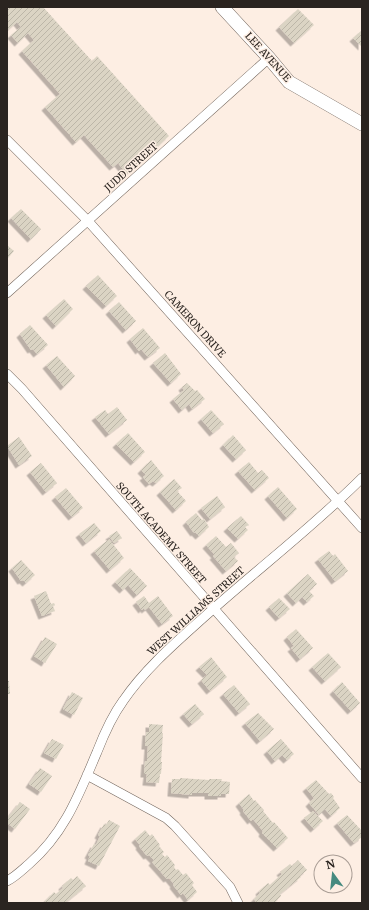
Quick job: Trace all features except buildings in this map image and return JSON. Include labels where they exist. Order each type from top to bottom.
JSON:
[{"type":"street","name":"LEE AVENUE","points":[[222,7],[289,82],[362,124]]},
{"type":"street","name":"JUDD STREET","points":[[7,293],[269,58]]},
{"type":"street","name":"CAMERON DRIVE","points":[[7,140],[88,220],[362,528]]},
{"type":"street","name":"SOUTH ACADEMY STREET","points":[[7,374],[362,778]]},
{"type":"street","name":"WEST WILLIAMS STREET","points":[[7,881],[38,856],[69,815],[109,723],[122,701],[142,677],[169,649],[213,609],[339,501],[362,478]]},
{"type":"street","points":[[87,775],[166,818],[230,887],[238,903]]}]
